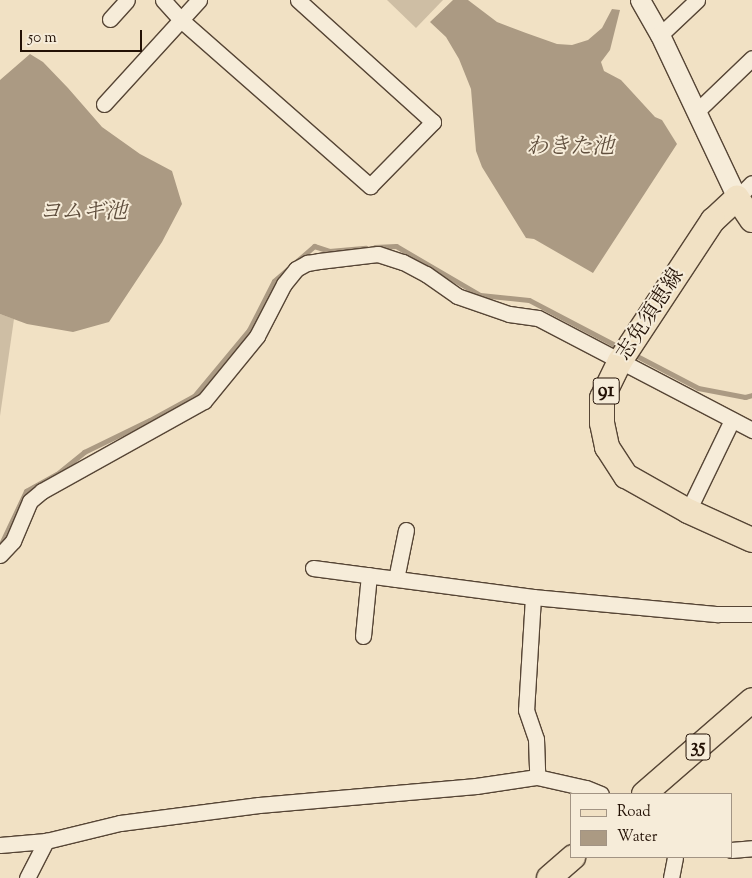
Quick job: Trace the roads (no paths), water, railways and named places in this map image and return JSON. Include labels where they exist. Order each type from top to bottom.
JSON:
[{"type":"main road","points":[[744,190],[752,220]]},
{"type":"main road","name":"志免須恵線","points":[[744,190],[713,220],[620,361],[602,398],[602,423],[607,447],[626,476],[688,511],[752,540]]},
{"type":"main road","name":"35","points":[[645,793],[752,700]]},
{"type":"main road","points":[[549,878],[573,858]]},
{"type":"street","points":[[110,19],[127,0]]},
{"type":"street","points":[[163,0],[182,20],[370,186],[433,122],[298,0]]},
{"type":"street","points":[[104,104],[199,0]]},
{"type":"street","points":[[640,0],[660,35],[696,111],[744,190]]},
{"type":"street","points":[[660,35],[697,0]]},
{"type":"street","points":[[696,111],[752,58]]},
{"type":"street","points":[[0,555],[13,541],[30,501],[42,491],[204,401],[257,336],[284,284],[296,270],[307,263],[378,254],[403,262],[426,274],[456,296],[509,314],[538,318],[752,430]]},
{"type":"street","points":[[688,511],[732,420]]},
{"type":"street","points":[[396,579],[406,530]]},
{"type":"street","points":[[314,568],[533,597],[718,614],[752,614]]},
{"type":"street","points":[[363,636],[368,575]]},
{"type":"street","points":[[533,597],[526,710],[536,740],[537,777]]},
{"type":"street","points":[[0,845],[46,841],[120,823],[259,805],[476,786],[537,777],[586,788],[598,793]]},
{"type":"street","points":[[27,878],[46,841]]},
{"type":"street","points":[[732,850],[752,848]]},
{"type":"street","points":[[671,878],[675,858]]},
{"type":"water","name":"わきた池","points":[[453,0],[468,0],[497,22],[557,44],[572,45],[588,40],[602,28],[612,9],[620,10],[610,50],[601,62],[604,71],[621,80],[655,117],[662,120],[677,144],[593,273],[534,239],[526,238],[482,167],[476,151],[471,89],[459,59],[446,37],[430,22]]},
{"type":"water","name":"ヨムギ池","points":[[30,54],[43,62],[102,127],[140,154],[172,171],[182,204],[162,242],[109,322],[73,332],[27,324],[0,314],[0,80]]},
{"type":"waterway","points":[[297,261],[314,246],[329,251],[366,248]]},
{"type":"waterway","points":[[375,247],[396,246],[480,295],[529,300],[621,348]]},
{"type":"waterway","points":[[0,546],[26,491],[57,474],[84,452],[194,396],[249,330],[274,281],[288,269]]},
{"type":"waterway","points":[[633,354],[698,388],[745,397],[752,395]]}]
